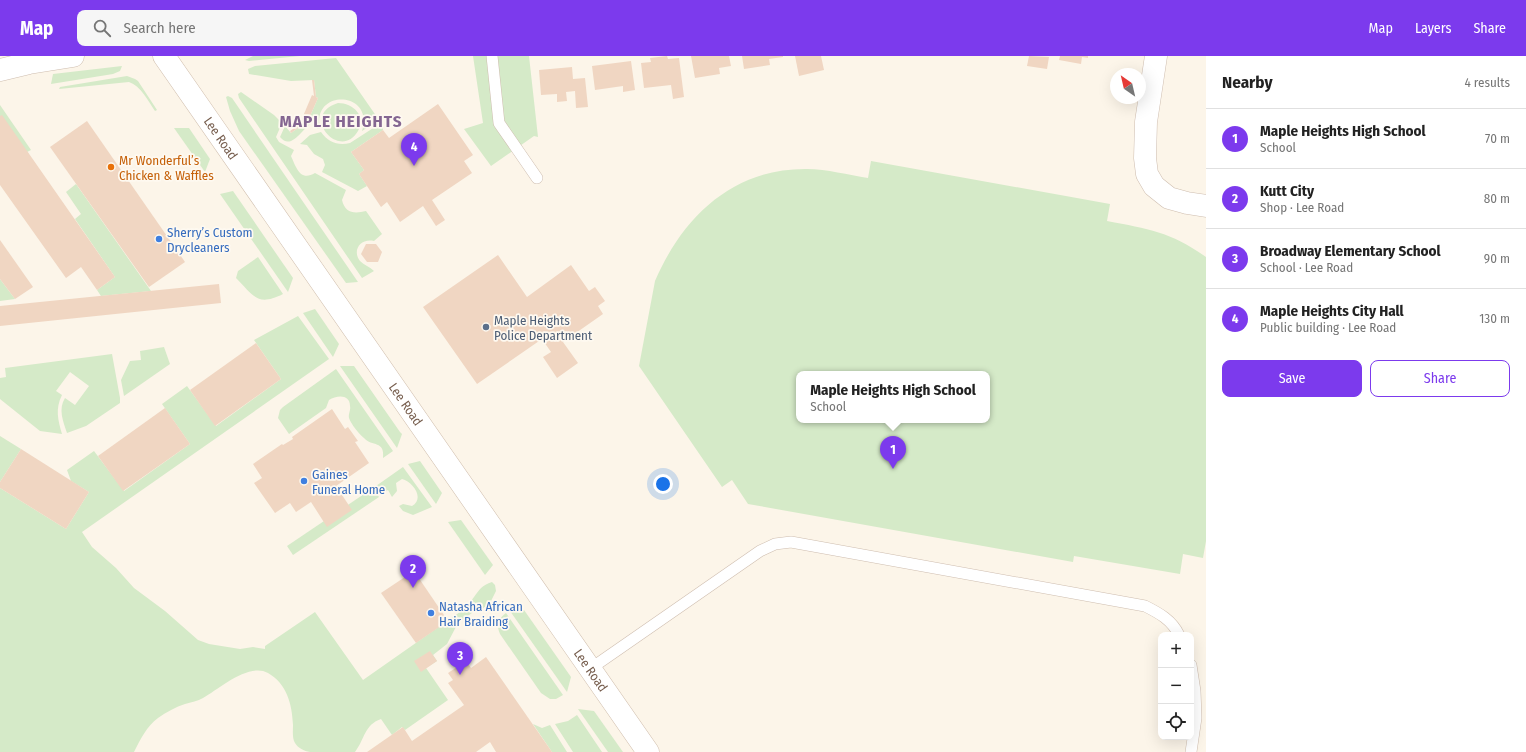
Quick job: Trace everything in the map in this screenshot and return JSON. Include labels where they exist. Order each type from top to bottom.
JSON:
[{"type":"main road","points":[[0,70],[29,63],[73,56]]},
{"type":"main road","name":"Lee Road","points":[[164,56],[648,752]]},
{"type":"main road","points":[[1156,56],[1146,122],[1145,158],[1149,180],[1158,190],[1170,198],[1182,202],[1206,206]]},
{"type":"lane","points":[[492,56],[499,123],[537,178]]},
{"type":"lane","points":[[590,668],[760,551],[775,544],[791,542],[1145,606],[1163,615],[1178,632]]},
{"type":"lane","points":[[1191,668],[1195,691],[1196,718],[1191,752]]},
{"type":"green space","points":[[253,56],[300,56],[249,61],[245,60]]},
{"type":"green space","points":[[473,56],[529,56],[538,137],[534,136],[491,166],[464,129],[483,123]]},
{"type":"green space","points":[[336,58],[379,120],[362,131],[364,118],[360,108],[352,102],[342,100],[333,101],[325,106],[320,116],[320,129],[317,129],[316,123],[314,122],[293,140],[289,142],[284,141],[280,137],[285,126],[291,133],[307,123],[318,98],[316,97],[314,80],[291,81],[249,74],[248,69],[255,66]]},
{"type":"green space","points":[[122,66],[120,71],[113,74],[51,84],[53,74]]},
{"type":"green space","points":[[127,76],[138,81],[157,110],[155,111],[141,90],[129,82],[59,89],[60,87]]},
{"type":"green space","points":[[241,92],[274,115],[282,123],[276,137],[279,142],[294,150],[291,156],[299,172],[306,176],[315,173],[346,190],[342,200],[345,208],[351,212],[366,211],[382,234],[374,241],[365,241],[361,243],[357,249],[357,253],[360,261],[374,271],[362,278],[239,98],[238,94]]},
{"type":"green space","points":[[228,96],[232,98],[358,282],[346,283],[239,131],[230,111],[226,97]]},
{"type":"green space","points":[[338,103],[349,105],[357,111],[360,116],[361,120],[358,131],[350,139],[342,141],[333,139],[322,125],[322,117],[327,109]],"holes":[[[345,115],[350,119],[350,124],[345,128],[338,124],[338,118]]]},
{"type":"green space","points":[[0,105],[31,150],[27,152],[0,116]]},
{"type":"green space","points":[[381,123],[383,130],[351,152],[364,170],[359,174],[367,186],[358,191],[322,172],[325,165],[323,159],[314,154],[307,145],[300,144],[310,135],[321,132],[330,141],[341,144],[350,143]]},
{"type":"green space","points":[[174,128],[189,128],[210,159],[205,172]]},
{"type":"green space","points":[[871,161],[1110,204],[1107,221],[1148,229],[1170,237],[1182,242],[1206,257],[1206,541],[1203,558],[1183,554],[1180,574],[1074,556],[1073,562],[748,504],[732,480],[722,487],[639,366],[655,281],[680,236],[696,217],[714,200],[734,187],[756,177],[781,171],[815,169],[868,178]]},
{"type":"green space","points":[[76,184],[151,291],[101,296],[97,290],[115,277],[75,219],[81,214],[66,192]]},
{"type":"green space","points":[[233,191],[293,278],[288,292],[220,194]]},
{"type":"green space","points":[[258,257],[283,294],[267,300],[256,298],[236,278],[238,271]]},
{"type":"green space","points":[[0,279],[15,299],[0,301]]},
{"type":"green space","points":[[315,309],[339,344],[333,357],[303,313]]},
{"type":"green space","points":[[298,316],[329,359],[82,532],[92,547],[116,568],[134,588],[165,611],[198,640],[209,644],[240,649],[253,647],[265,649],[265,646],[315,612],[363,680],[460,612],[481,588],[492,582],[495,585],[496,591],[490,603],[482,609],[476,610],[458,623],[447,644],[433,655],[437,661],[426,668],[448,700],[405,730],[402,727],[392,735],[381,719],[375,722],[365,733],[355,752],[310,752],[299,748],[294,741],[290,702],[280,683],[268,673],[252,671],[234,678],[201,699],[185,704],[161,716],[147,729],[134,752],[0,752],[0,488],[66,529],[89,492],[71,481],[67,470],[94,451],[124,491],[190,444],[162,404],[187,386],[216,426],[281,379],[254,340]]},
{"type":"green space","points":[[164,347],[170,364],[124,396],[121,380],[130,361],[141,360],[140,351]]},
{"type":"green space","points":[[112,354],[120,403],[86,426],[67,433],[64,424],[62,406],[65,398],[75,405],[89,386],[70,372],[56,391],[62,395],[58,405],[58,419],[62,434],[40,431],[0,399],[0,378],[6,377],[5,368]]},
{"type":"green space","points":[[340,366],[354,366],[402,434],[397,448]]},
{"type":"green space","points":[[336,369],[393,451],[383,458],[383,452],[380,446],[367,441],[351,423],[349,418],[350,408],[348,399],[336,397],[329,400],[326,408],[289,434],[278,418],[280,410],[283,407]]},
{"type":"green space","points":[[0,436],[21,449],[0,482]]},
{"type":"green space","points":[[420,461],[442,493],[436,504],[408,464]]},
{"type":"green space","points":[[403,467],[432,507],[413,515],[403,511],[399,506],[403,504],[412,506],[416,503],[417,495],[410,483],[402,479],[396,483],[397,491],[392,497],[388,490],[382,494],[376,486]]},
{"type":"green space","points":[[373,488],[379,497],[293,555],[287,546]]},
{"type":"green space","points":[[461,520],[493,565],[485,575],[448,522]]},
{"type":"green space","points":[[524,610],[571,677],[567,692],[510,611]]},
{"type":"green space","points":[[506,613],[563,695],[556,699],[550,699],[541,693],[500,634],[498,622]]},
{"type":"green space","points":[[578,709],[594,711],[623,752],[608,752]]},
{"type":"green space","points":[[577,715],[602,752],[573,752],[555,724],[568,721]]},
{"type":"green space","points":[[533,724],[542,728],[550,725],[567,752],[552,752]]},
{"type":"building","points":[[667,56],[668,59],[679,58],[684,97],[673,99],[671,85],[644,88],[641,63],[651,62],[650,58]]},
{"type":"building","points":[[691,56],[729,56],[731,66],[719,68],[720,74],[695,78]]},
{"type":"building","points":[[742,56],[783,57],[769,59],[770,65],[744,69]]},
{"type":"building","points":[[795,56],[821,56],[824,70],[799,76]]},
{"type":"building","points":[[1029,56],[1049,57],[1047,69],[1027,66]]},
{"type":"building","points":[[1060,56],[1088,56],[1088,58],[1082,57],[1081,64],[1059,60]]},
{"type":"building","points":[[631,61],[635,90],[623,92],[623,86],[595,90],[592,66]]},
{"type":"building","points":[[572,67],[573,79],[585,78],[588,107],[576,108],[575,91],[566,92],[567,101],[557,102],[557,94],[541,95],[539,70]]},
{"type":"building","points":[[312,80],[314,80],[316,97],[318,98],[307,123],[291,133],[290,131],[303,122],[301,121],[312,95],[314,96]]},
{"type":"building","points":[[438,104],[473,155],[464,161],[472,173],[432,200],[445,220],[436,226],[423,206],[400,222],[387,202],[381,207],[359,174],[364,170],[351,152],[383,130],[389,138]]},
{"type":"building","points":[[2,115],[115,277],[97,290],[81,267],[66,278],[0,185],[0,116]]},
{"type":"building","points":[[87,121],[185,262],[149,287],[50,147]]},
{"type":"building","points":[[0,240],[33,287],[15,299],[0,279]]},
{"type":"building","points":[[366,244],[376,244],[382,252],[378,262],[367,262],[361,254]]},
{"type":"building","name":"Maple Heights Police Department","points":[[498,255],[527,297],[571,265],[589,291],[595,287],[605,301],[598,306],[603,314],[563,342],[578,363],[557,378],[543,357],[551,352],[542,339],[477,384],[423,307]]},
{"type":"building","points":[[219,284],[221,303],[0,326],[0,306]]},
{"type":"building","points":[[256,343],[281,379],[215,426],[190,390]]},
{"type":"building","points":[[165,408],[190,444],[123,491],[98,456]]},
{"type":"building","points":[[332,409],[345,429],[348,427],[358,441],[355,442],[369,463],[336,486],[352,510],[327,527],[311,502],[296,512],[290,503],[275,513],[254,483],[262,478],[253,464],[282,444],[283,445],[293,439],[292,437]]},
{"type":"building","points":[[21,449],[89,492],[66,529],[0,488],[0,482]]},
{"type":"building","points":[[414,571],[448,621],[416,643],[381,593]]},
{"type":"building","points":[[430,651],[437,661],[421,672],[414,661]]},
{"type":"building","points":[[486,657],[552,752],[496,752],[490,742],[476,752],[367,752],[403,727],[412,741],[464,705],[448,683],[453,680],[448,673],[466,661],[471,668]]},
{"type":"place","name":"Maple Heights City Hall","points":[[414,166]]},
{"type":"place","name":"Mr Wonderful’s Chicken & Waffles","points":[[111,167]]},
{"type":"place","name":"Sherry’s Custom Drycleaners","points":[[159,239]]},
{"type":"place","name":"Maple Heights Police Department","points":[[486,327]]},
{"type":"place","name":"Maple Heights High School","points":[[893,469]]},
{"type":"place","name":"Gaines Funeral Home","points":[[304,481]]},
{"type":"place","name":"Kutt City","points":[[413,588]]},
{"type":"place","name":"Natasha African Hair Braiding","points":[[431,613]]},
{"type":"place","name":"Broadway Elementary School","points":[[460,675]]},
{"type":"district","name":"MAPLE HEIGHTS","points":[[341,121]]}]
